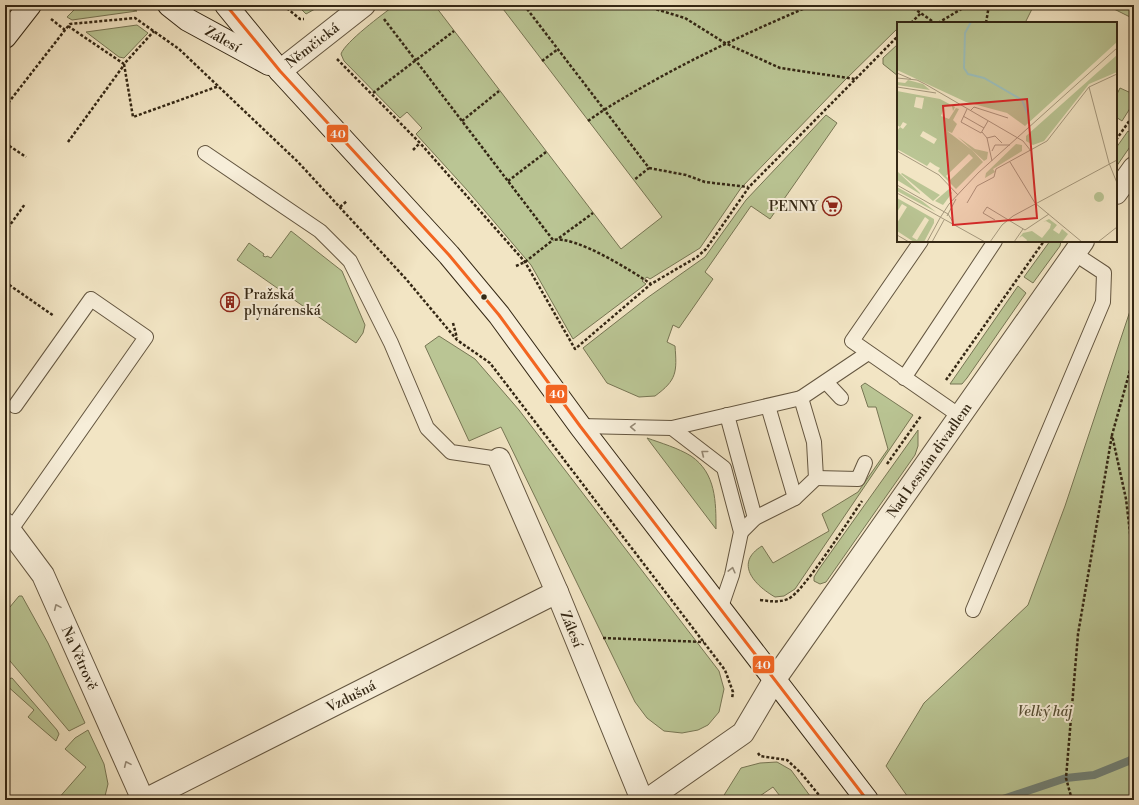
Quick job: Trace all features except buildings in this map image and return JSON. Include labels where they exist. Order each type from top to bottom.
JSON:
[{"type":"street","points":[[5,37],[30,5]]},
{"type":"street","name":"Zálesí","points":[[168,5],[188,20],[280,71]]},
{"type":"street","name":"Zálesí","points":[[226,5],[280,71],[458,265],[499,315],[580,426],[721,607],[868,800]]},
{"type":"street","name":"Němčická","points":[[280,71],[364,5]]},
{"type":"street","points":[[1117,192],[1134,168]]},
{"type":"street","name":"Nad Lesním divadlem","points":[[647,800],[744,733],[775,679],[1079,247]]},
{"type":"street","name":"Zálesí","points":[[499,459],[557,592],[642,800]]},
{"type":"street","name":"Na Větrově","points":[[7,531],[43,575],[144,800]]},
{"type":"street","name":"Vzdušná","points":[[144,800],[557,592]]},
{"type":"lane","points":[[205,152],[320,232],[350,261],[391,343],[427,428],[451,452],[499,459]]},
{"type":"lane","points":[[920,242],[852,341],[960,416]]},
{"type":"lane","points":[[904,378],[994,242]]},
{"type":"lane","points":[[973,610],[1103,302],[1104,274],[1079,247]]},
{"type":"lane","points":[[7,531],[146,337],[91,299],[14,406]]},
{"type":"lane","points":[[580,426],[672,428],[801,398],[868,352]]},
{"type":"lane","points":[[826,382],[841,398]]},
{"type":"lane","points":[[801,398],[814,442],[816,478]]},
{"type":"lane","points":[[768,406],[795,498]]},
{"type":"lane","points":[[727,415],[755,518]]},
{"type":"lane","points":[[672,428],[724,468],[741,532],[732,574],[721,607]]},
{"type":"lane","points":[[741,532],[755,518],[795,498],[816,478],[858,479],[865,463]]},
{"type":"path","points":[[283,5],[300,19],[306,19]]},
{"type":"path","points":[[524,5],[649,168],[686,175],[705,182],[748,187]]},
{"type":"path","points":[[642,5],[685,18],[726,43],[780,68],[856,80]]},
{"type":"path","points":[[588,121],[604,109],[726,43],[812,5]]},
{"type":"path","points":[[909,5],[933,22]]},
{"type":"path","points":[[940,22],[968,5]]},
{"type":"path","points":[[986,22],[989,5]]},
{"type":"path","points":[[912,22],[921,13]]},
{"type":"path","points":[[49,18],[65,30]]},
{"type":"path","points":[[5,107],[70,24],[135,18],[179,49],[219,86],[298,162],[406,279],[458,340],[490,363],[704,642],[575,637]]},
{"type":"path","points":[[383,18],[552,240]]},
{"type":"path","points":[[68,26],[124,64],[133,117],[219,86]]},
{"type":"path","points":[[68,142],[124,64],[154,31]]},
{"type":"path","points":[[372,93],[454,31]]},
{"type":"path","points":[[337,53],[337,59],[420,143],[525,262],[575,349],[651,284],[697,257],[706,249],[748,187],[897,37]]},
{"type":"path","points":[[542,60],[558,49]]},
{"type":"path","points":[[462,121],[499,91]]},
{"type":"path","points":[[1117,138],[1134,114]]},
{"type":"path","points":[[1128,122],[1134,127]]},
{"type":"path","points":[[5,143],[26,157]]},
{"type":"path","points":[[413,150],[420,143]]},
{"type":"path","points":[[508,181],[546,152]]},
{"type":"path","points":[[634,180],[649,168]]},
{"type":"path","points":[[340,207],[347,201]]},
{"type":"path","points":[[5,232],[25,204]]},
{"type":"path","points":[[516,266],[525,262],[552,240],[558,238],[593,213]]},
{"type":"path","points":[[558,238],[615,260],[651,284]]},
{"type":"path","points":[[884,470],[1043,242]]},
{"type":"path","points":[[5,282],[70,328]]},
{"type":"path","points":[[453,323],[458,340]]},
{"type":"path","points":[[1072,800],[1066,778],[1078,634],[1112,435],[1134,356]]},
{"type":"path","points":[[1112,435],[1126,499],[1134,566]]},
{"type":"path","points":[[760,600],[775,602],[789,599],[802,586],[866,496]]},
{"type":"green space","points":[[83,5],[120,5],[137,11],[72,20],[67,17],[75,9]]},
{"type":"green space","points":[[297,5],[322,5],[306,14]]},
{"type":"green space","points":[[395,5],[438,5],[436,7],[621,249],[662,217],[500,5],[1034,5],[1026,22],[897,22],[897,29],[844,81],[741,188],[700,248],[650,279],[647,277],[642,281],[646,284],[573,339],[531,265],[467,190],[416,134],[422,128],[407,112],[400,118],[344,61],[341,54],[344,49],[365,28]]},
{"type":"green space","points":[[1106,5],[1134,5],[1134,19]]},
{"type":"green space","points":[[137,25],[148,33],[124,58],[119,57],[86,32]]},
{"type":"green space","points":[[897,45],[897,75],[883,64],[883,58]]},
{"type":"green space","points":[[1120,88],[1131,93],[1134,88],[1134,102],[1122,121],[1117,118],[1117,94]]},
{"type":"green space","points":[[826,115],[837,123],[770,219],[751,206],[705,272],[713,279],[679,328],[673,325],[667,342],[675,346],[676,363],[674,375],[668,385],[655,396],[639,397],[607,383],[583,348],[647,298],[705,257],[746,200]]},
{"type":"green space","points":[[1128,131],[1134,136],[1134,141],[1117,166],[1117,147]]},
{"type":"green space","points":[[291,231],[342,271],[365,325],[363,333],[356,343],[237,260],[249,243],[264,254],[263,256],[271,258]]},
{"type":"green space","points":[[1049,242],[1061,242],[1060,246],[1033,283],[1024,277]]},
{"type":"green space","points":[[1018,286],[1026,293],[962,384],[950,384]]},
{"type":"green space","name":"Velký háj","points":[[1134,299],[1134,800],[910,800],[886,766],[924,703],[1028,605],[1065,506]]},
{"type":"green space","points":[[439,336],[475,359],[519,410],[719,671],[724,689],[719,712],[708,725],[698,730],[682,733],[664,731],[647,718],[635,702],[501,427],[469,441],[425,346]]},
{"type":"green space","points":[[865,383],[913,415],[795,589],[784,596],[775,597],[754,580],[748,566],[749,559],[762,546],[773,563],[829,531],[822,514],[858,492],[888,449],[876,407],[868,407],[861,386]]},
{"type":"green space","points":[[918,430],[918,446],[915,455],[826,582],[820,584],[814,581],[814,577],[819,569]]},
{"type":"green space","points":[[647,438],[686,453],[699,463],[710,479],[713,489],[716,509],[716,529]]},
{"type":"green space","points":[[19,596],[22,596],[48,643],[85,723],[69,731],[5,655],[5,613]]},
{"type":"green space","points":[[12,678],[57,730],[59,734],[56,741],[28,717],[34,710],[5,684],[8,679]]},
{"type":"green space","points":[[88,730],[104,764],[108,784],[104,800],[57,800],[86,767],[65,749],[75,738]]},
{"type":"green space","points":[[777,762],[791,770],[813,800],[783,800],[773,787],[754,800],[721,800],[741,768],[760,763]]},
{"type":"waterway","points":[[1000,800],[1066,778],[1094,775],[1131,760],[1134,755]]},
{"type":"transit line","name":"40","points":[[226,5],[280,71],[449,255],[499,315],[580,426],[867,800]]},
{"type":"place","name":"PENNY","points":[[832,206]]},
{"type":"place","name":"Pražská plynárenská","points":[[230,302]]}]
